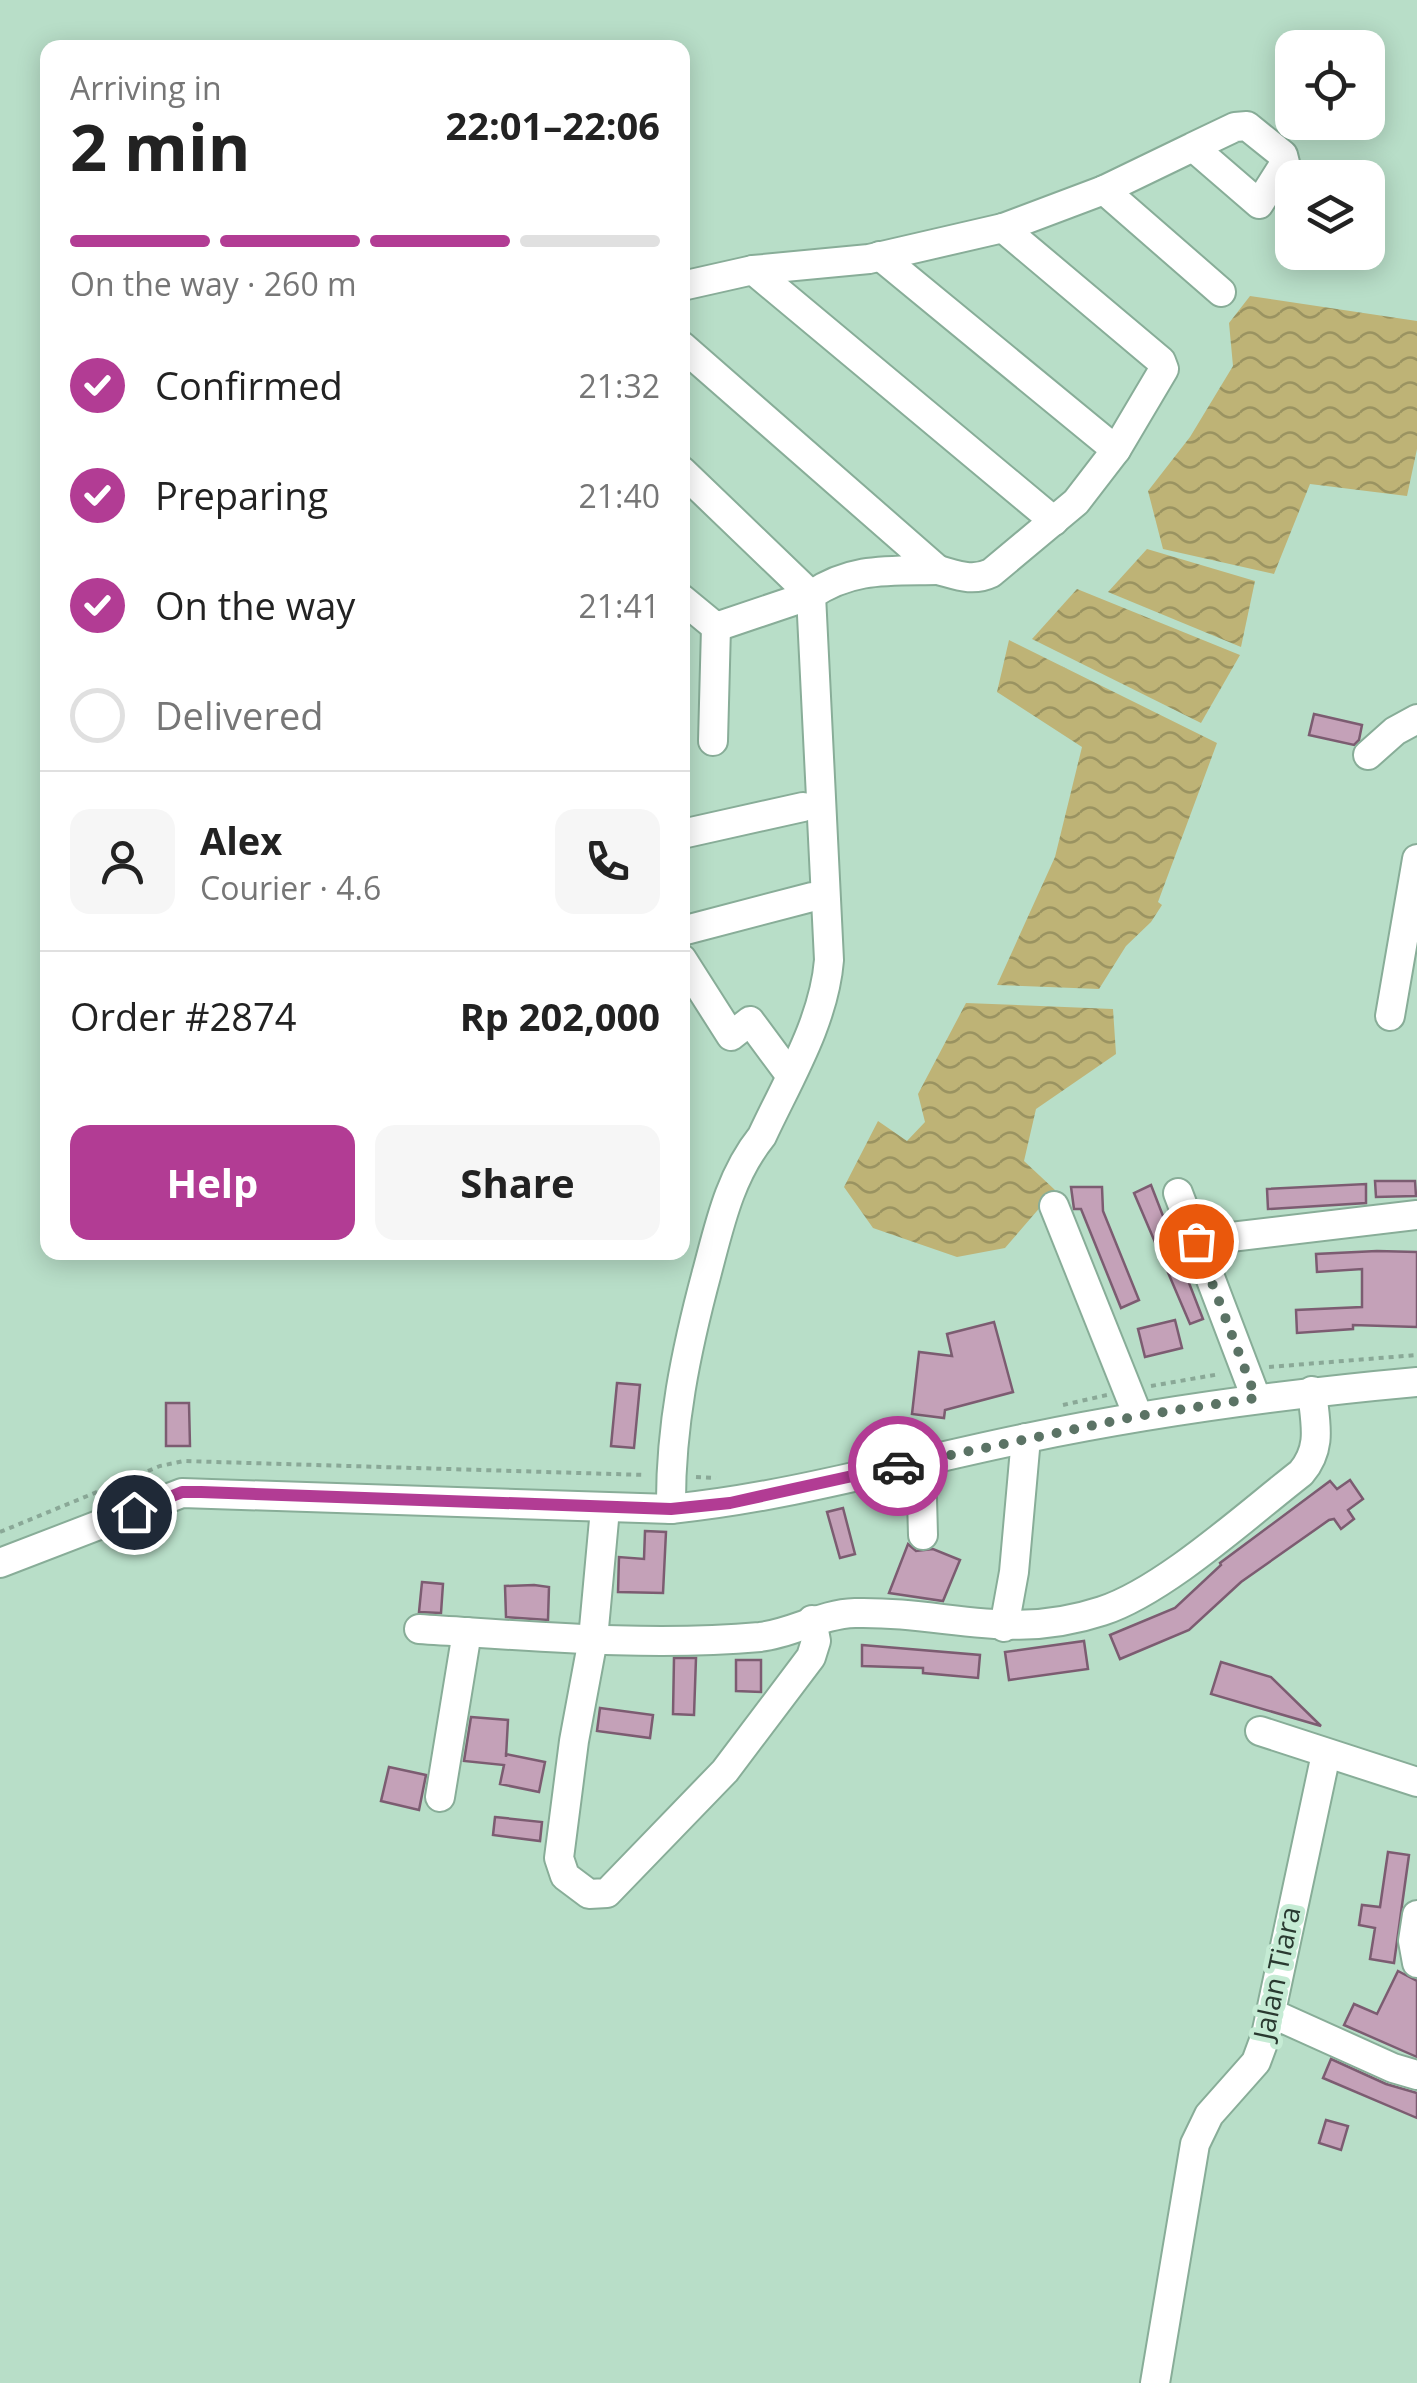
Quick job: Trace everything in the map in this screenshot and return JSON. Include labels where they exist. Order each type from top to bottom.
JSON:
[{"type":"street","points":[[690,284],[753,270],[880,256],[1002,228],[1104,190],[1192,147]]},
{"type":"street","points":[[1104,190],[1221,292]]},
{"type":"street","points":[[716,627],[811,596],[833,580],[861,572],[938,570],[980,578],[991,574],[1076,502],[1116,450],[1161,378],[1161,361],[1002,228]]},
{"type":"street","points":[[880,256],[1116,450]]},
{"type":"street","points":[[753,270],[1054,521]]},
{"type":"street","points":[[690,353],[938,570]]},
{"type":"street","points":[[671,1509],[670,1476],[686,1351],[726,1199],[762,1136],[824,998],[829,960],[811,596],[690,479]]},
{"type":"street","points":[[690,606],[716,627]]},
{"type":"street","points":[[713,740],[716,627]]},
{"type":"street","points":[[1368,754],[1395,731],[1417,720]]},
{"type":"street","points":[[690,832],[803,807]]},
{"type":"street","points":[[1390,1016],[1417,859]]},
{"type":"street","points":[[690,930],[812,897]]},
{"type":"street","points":[[690,972],[730,1036],[750,1021],[790,1075]]},
{"type":"street","points":[[1178,1193],[1256,1398]]},
{"type":"street","points":[[1054,1206],[1134,1403]]},
{"type":"street","points":[[1196,1241],[1417,1214]]},
{"type":"street","points":[[0,1563],[182,1492],[671,1509],[730,1503],[1026,1438],[1134,1403],[1256,1398],[1417,1382]]},
{"type":"street","points":[[419,1629],[593,1639],[763,1636],[830,1614],[859,1613],[1004,1627],[1058,1624],[1107,1610],[1166,1577],[1301,1473],[1314,1458],[1317,1443],[1312,1392]]},
{"type":"street","points":[[1004,1627],[1014,1572],[1026,1438]]},
{"type":"street","points":[[920,1461],[922,1535]]},
{"type":"street","points":[[605,1509],[593,1639],[558,1858],[565,1876],[589,1894],[607,1893],[725,1771],[811,1657],[816,1642],[812,1620]]},
{"type":"street","points":[[440,1797],[467,1632]]},
{"type":"street","points":[[1260,1731],[1325,1768],[1417,1782]]},
{"type":"street","name":"Jalan Tiara","points":[[1155,2383],[1194,2144],[1209,2115],[1256,2062],[1271,2013],[1295,1889],[1325,1768]]},
{"type":"street","points":[[1417,1915],[1413,1941],[1417,1962]]},
{"type":"street","points":[[1271,2013],[1417,2075]]},
{"type":"path","points":[[1054,1407],[1134,1403],[1246,1370],[1417,1355]]},
{"type":"path","points":[[0,1532],[160,1466],[184,1461],[720,1478]]},
{"type":"water","points":[[1250,296],[1417,321],[1417,449],[1407,496],[1310,484],[1274,574],[1163,549],[1148,491],[1190,437],[1233,366],[1229,323]]},
{"type":"water","points":[[1147,549],[1255,581],[1241,647],[1108,592]]},
{"type":"water","points":[[1077,589],[1240,655],[1201,723],[1032,639]]},
{"type":"water","points":[[1009,640],[1217,743],[1158,902],[1162,905],[1126,946],[1099,989],[997,985],[1055,857],[1082,747],[997,692]]},
{"type":"water","points":[[966,1003],[1113,1009],[1116,1054],[1036,1109],[1024,1161],[1055,1190],[1005,1248],[957,1257],[873,1228],[844,1187],[878,1121],[907,1141],[925,1122],[918,1094]]},
{"type":"building","points":[[1314,714],[1362,725],[1359,740],[1354,745],[1309,735]]},
{"type":"building","points":[[1375,1181],[1415,1181],[1416,1196],[1376,1197]]},
{"type":"building","points":[[1366,1184],[1366,1203],[1268,1209],[1267,1189]]},
{"type":"building","points":[[1151,1185],[1203,1319],[1190,1324],[1134,1193]]},
{"type":"building","points":[[1071,1187],[1102,1187],[1103,1211],[1139,1300],[1121,1308],[1081,1209],[1074,1209]]},
{"type":"building","points":[[1417,1252],[1417,1327],[1353,1325],[1353,1329],[1297,1333],[1296,1310],[1362,1307],[1362,1269],[1317,1272],[1316,1254]]},
{"type":"building","points":[[1175,1320],[1182,1348],[1145,1357],[1138,1329]]},
{"type":"building","points":[[994,1322],[1013,1392],[945,1410],[944,1418],[912,1414],[919,1352],[952,1356],[947,1334]]},
{"type":"building","points":[[617,1383],[640,1385],[634,1448],[611,1446]]},
{"type":"building","points":[[166,1403],[189,1403],[190,1446],[166,1446]]},
{"type":"building","points":[[1350,1480],[1363,1499],[1348,1510],[1354,1519],[1341,1529],[1334,1519],[1329,1520],[1241,1582],[1189,1630],[1120,1659],[1110,1635],[1175,1608],[1220,1563],[1330,1481],[1337,1489]]},
{"type":"building","points":[[843,1508],[855,1554],[840,1558],[827,1512]]},
{"type":"building","points":[[645,1531],[666,1532],[663,1593],[618,1592],[619,1557],[644,1559]]},
{"type":"building","points":[[908,1544],[916,1551],[933,1549],[960,1560],[943,1601],[889,1593]]},
{"type":"building","points":[[422,1582],[443,1584],[441,1613],[419,1612]]},
{"type":"building","points":[[505,1586],[549,1587],[548,1620],[506,1617]]},
{"type":"building","points":[[1084,1641],[1088,1669],[1009,1680],[1005,1652]]},
{"type":"building","points":[[862,1645],[980,1655],[978,1678],[923,1673],[923,1668],[862,1666]]},
{"type":"building","points":[[674,1658],[696,1658],[694,1715],[673,1714]]},
{"type":"building","points":[[736,1660],[761,1660],[761,1692],[736,1691]]},
{"type":"building","points":[[1221,1662],[1271,1677],[1321,1726],[1211,1694]]},
{"type":"building","points":[[600,1708],[653,1715],[650,1738],[597,1731]]},
{"type":"building","points":[[471,1717],[508,1720],[506,1754],[545,1762],[539,1792],[500,1784],[504,1765],[464,1761]]},
{"type":"building","points":[[389,1767],[426,1775],[419,1810],[381,1801]]},
{"type":"building","points":[[495,1817],[542,1822],[540,1841],[493,1835]]},
{"type":"building","points":[[1388,1852],[1409,1855],[1394,1963],[1370,1959],[1375,1928],[1359,1925],[1362,1905],[1380,1907]]},
{"type":"building","points":[[1398,1971],[1417,1981],[1417,2057],[1344,2025],[1354,2004],[1377,2014]]},
{"type":"building","points":[[1331,2059],[1386,2084],[1417,2093],[1417,2118],[1323,2078]]},
{"type":"building","points":[[1326,2120],[1348,2126],[1341,2150],[1319,2143]]},
{"type":"way so far","points":[[898,1466],[1138,1416],[1256,1398],[1196,1241]]},
{"type":"route","points":[[134,1512],[182,1492],[671,1509],[730,1503],[898,1466]]}]
